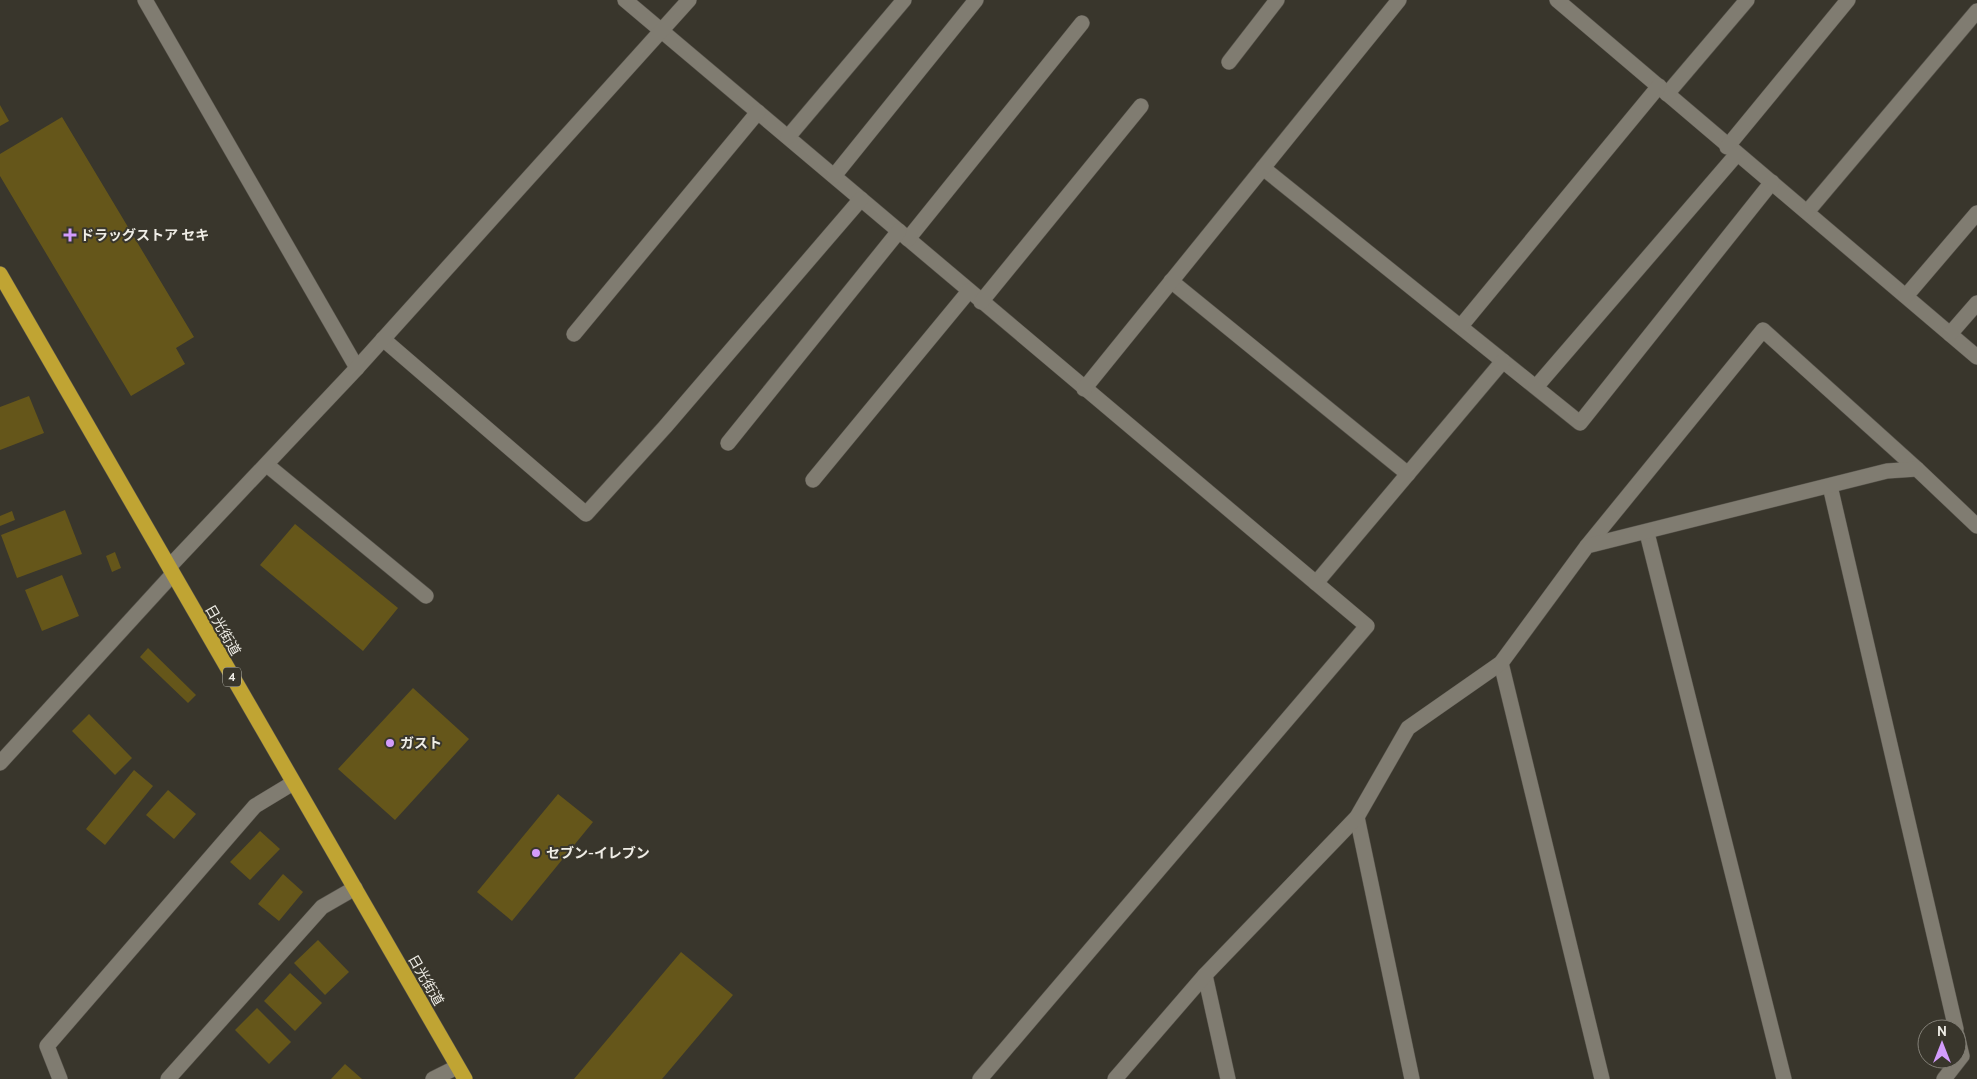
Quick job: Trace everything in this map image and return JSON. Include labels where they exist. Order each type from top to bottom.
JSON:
[{"type":"highway","name":"日光街道","points":[[0,274],[461,1073]]},
{"type":"street","points":[[145,0],[357,368]]},
{"type":"street","points":[[625,0],[663,30],[981,302],[1367,626],[980,1079]]},
{"type":"street","points":[[0,763],[172,575],[170,566],[357,368],[689,0]]},
{"type":"street","points":[[788,137],[904,0]]},
{"type":"street","points":[[834,176],[976,0]]},
{"type":"street","points":[[1229,62],[1277,0]]},
{"type":"street","points":[[1084,389],[1399,0]]},
{"type":"street","points":[[1557,0],[1977,356]]},
{"type":"street","points":[[1461,326],[1663,90],[1747,0]]},
{"type":"street","points":[[1536,387],[1732,150],[1848,0]]},
{"type":"street","points":[[1807,212],[1977,11]]},
{"type":"street","points":[[728,443],[1082,23]]},
{"type":"street","points":[[981,302],[1141,106]]},
{"type":"street","points":[[574,334],[758,112]]},
{"type":"street","points":[[1263,168],[1580,423],[1772,182]]},
{"type":"street","points":[[383,339],[586,514],[665,427],[861,199]]},
{"type":"street","points":[[1906,296],[1977,213]]},
{"type":"street","points":[[1171,281],[1408,474]]},
{"type":"street","points":[[813,480],[969,291]]},
{"type":"street","points":[[1950,334],[1977,303]]},
{"type":"street","points":[[1115,1079],[1205,975],[1357,816],[1408,728],[1501,663],[1587,546],[1764,330],[1977,526]]},
{"type":"street","points":[[1316,583],[1503,361]]},
{"type":"street","points":[[267,465],[426,596]]},
{"type":"street","points":[[1587,546],[1887,471],[1917,469]]},
{"type":"street","points":[[1830,486],[1954,1019]]},
{"type":"street","points":[[1647,532],[1784,1079]]},
{"type":"street","points":[[1501,663],[1602,1079]]},
{"type":"street","points":[[60,1079],[47,1046],[256,806],[292,783]]},
{"type":"street","points":[[1357,816],[1412,1079]]},
{"type":"street","points":[[168,1079],[322,907],[355,888]]},
{"type":"street","points":[[1205,975],[1228,1079]]},
{"type":"street","points":[[1944,1079],[1952,1069]]},
{"type":"street","points":[[432,1079],[461,1073]]},
{"type":"building","points":[[0,105],[9,121],[0,126]]},
{"type":"building","points":[[62,117],[194,337],[176,348],[185,364],[131,396],[0,176],[0,154]]},
{"type":"building","points":[[29,396],[44,433],[0,450],[0,407]]},
{"type":"building","points":[[65,510],[82,554],[17,578],[1,535]]},
{"type":"building","points":[[12,511],[15,520],[0,526],[0,516]]},
{"type":"building","points":[[295,524],[398,608],[363,651],[260,565]]},
{"type":"building","points":[[115,552],[121,568],[112,572],[106,556]]},
{"type":"building","points":[[62,575],[79,616],[42,631],[25,590]]},
{"type":"building","points":[[148,648],[196,695],[188,703],[140,657]]},
{"type":"building","points":[[413,688],[469,739],[395,820],[338,769]]},
{"type":"building","points":[[89,714],[132,758],[115,775],[72,731]]},
{"type":"building","points":[[134,770],[153,786],[105,845],[86,829]]},
{"type":"building","points":[[168,790],[196,814],[174,839],[146,815]]},
{"type":"building","points":[[558,794],[593,822],[512,921],[477,892]]},
{"type":"building","points":[[260,831],[280,849],[250,880],[230,862]]},
{"type":"building","points":[[283,874],[303,892],[279,921],[258,904]]},
{"type":"building","points":[[318,940],[349,972],[325,995],[294,963]]},
{"type":"building","points":[[681,952],[733,995],[662,1079],[574,1079]]},
{"type":"building","points":[[290,973],[322,1003],[295,1031],[264,1001]]},
{"type":"building","points":[[257,1008],[291,1042],[269,1064],[235,1030]]},
{"type":"building","points":[[345,1064],[362,1079],[331,1079]]},
{"type":"place","name":"ドラッグストア セキ","points":[[70,235]]},
{"type":"place","name":"ガスト","points":[[390,743]]},
{"type":"place","name":"セブン-イレブン","points":[[536,853]]}]
